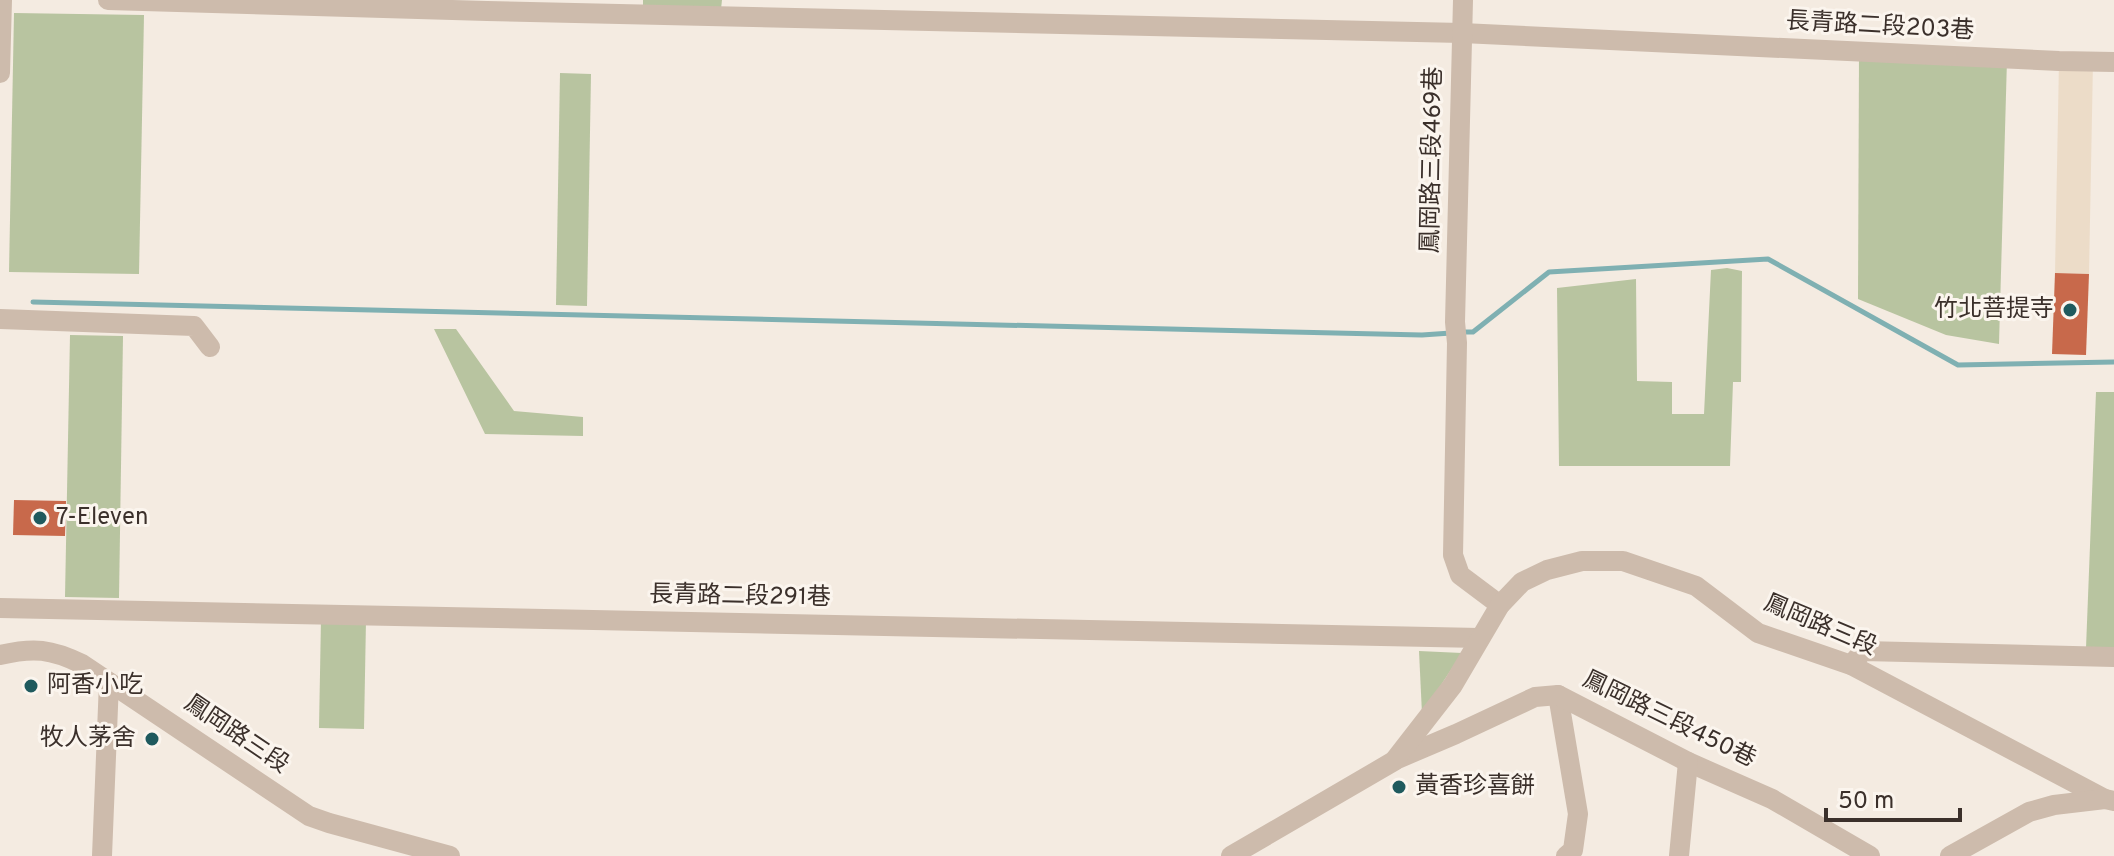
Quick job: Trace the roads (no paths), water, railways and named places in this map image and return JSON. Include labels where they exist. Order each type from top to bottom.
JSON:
[{"type":"street","points":[[0,73],[2,0]]},
{"type":"street","name":"長青路二段203巷","points":[[108,0],[1462,33],[2114,62]]},
{"type":"street","name":"鳳岡路三段469巷","points":[[1463,0],[1453,555],[1460,575],[1500,605]]},
{"type":"street","points":[[0,319],[194,326],[210,347]]},
{"type":"street","name":"鳳岡路三段","points":[[1231,856],[1394,761],[1453,685],[1500,605],[1522,582],[1547,570],[1582,561],[1623,561],[1696,586],[1758,633],[1851,665],[2110,800]]},
{"type":"street","name":"長青路二段291巷","points":[[0,608],[1480,638]]},
{"type":"street","name":"鳳岡路三段","points":[[0,655],[24,649],[61,654],[82,664],[309,816],[450,856]]},
{"type":"street","points":[[1851,665],[1863,651],[2114,657]]},
{"type":"street","points":[[102,856],[109,682]]},
{"type":"street","points":[[1558,695],[1578,814],[1573,850],[1566,856]]},
{"type":"street","name":"鳳岡路三段450巷","points":[[1394,761],[1535,697],[1558,695],[1688,762],[1772,799],[1843,849],[1870,856]]},
{"type":"street","points":[[1679,856],[1688,762]]},
{"type":"street","points":[[1950,856],[2029,812],[2054,805],[2110,800]]},
{"type":"waterway","points":[[1461,332],[1473,332],[1549,272],[1768,259],[1958,365],[2114,362]]},
{"type":"waterway","points":[[33,302],[1422,335],[1451,333]]},
{"type":"place","name":"竹北菩提寺","points":[[2070,310]]},
{"type":"place","name":"7-Eleven","points":[[40,518]]},
{"type":"place","name":"阿香小吃","points":[[31,686]]},
{"type":"place","name":"牧人茅舍","points":[[152,739]]},
{"type":"place","name":"黃香珍喜餅","points":[[1399,787]]}]
